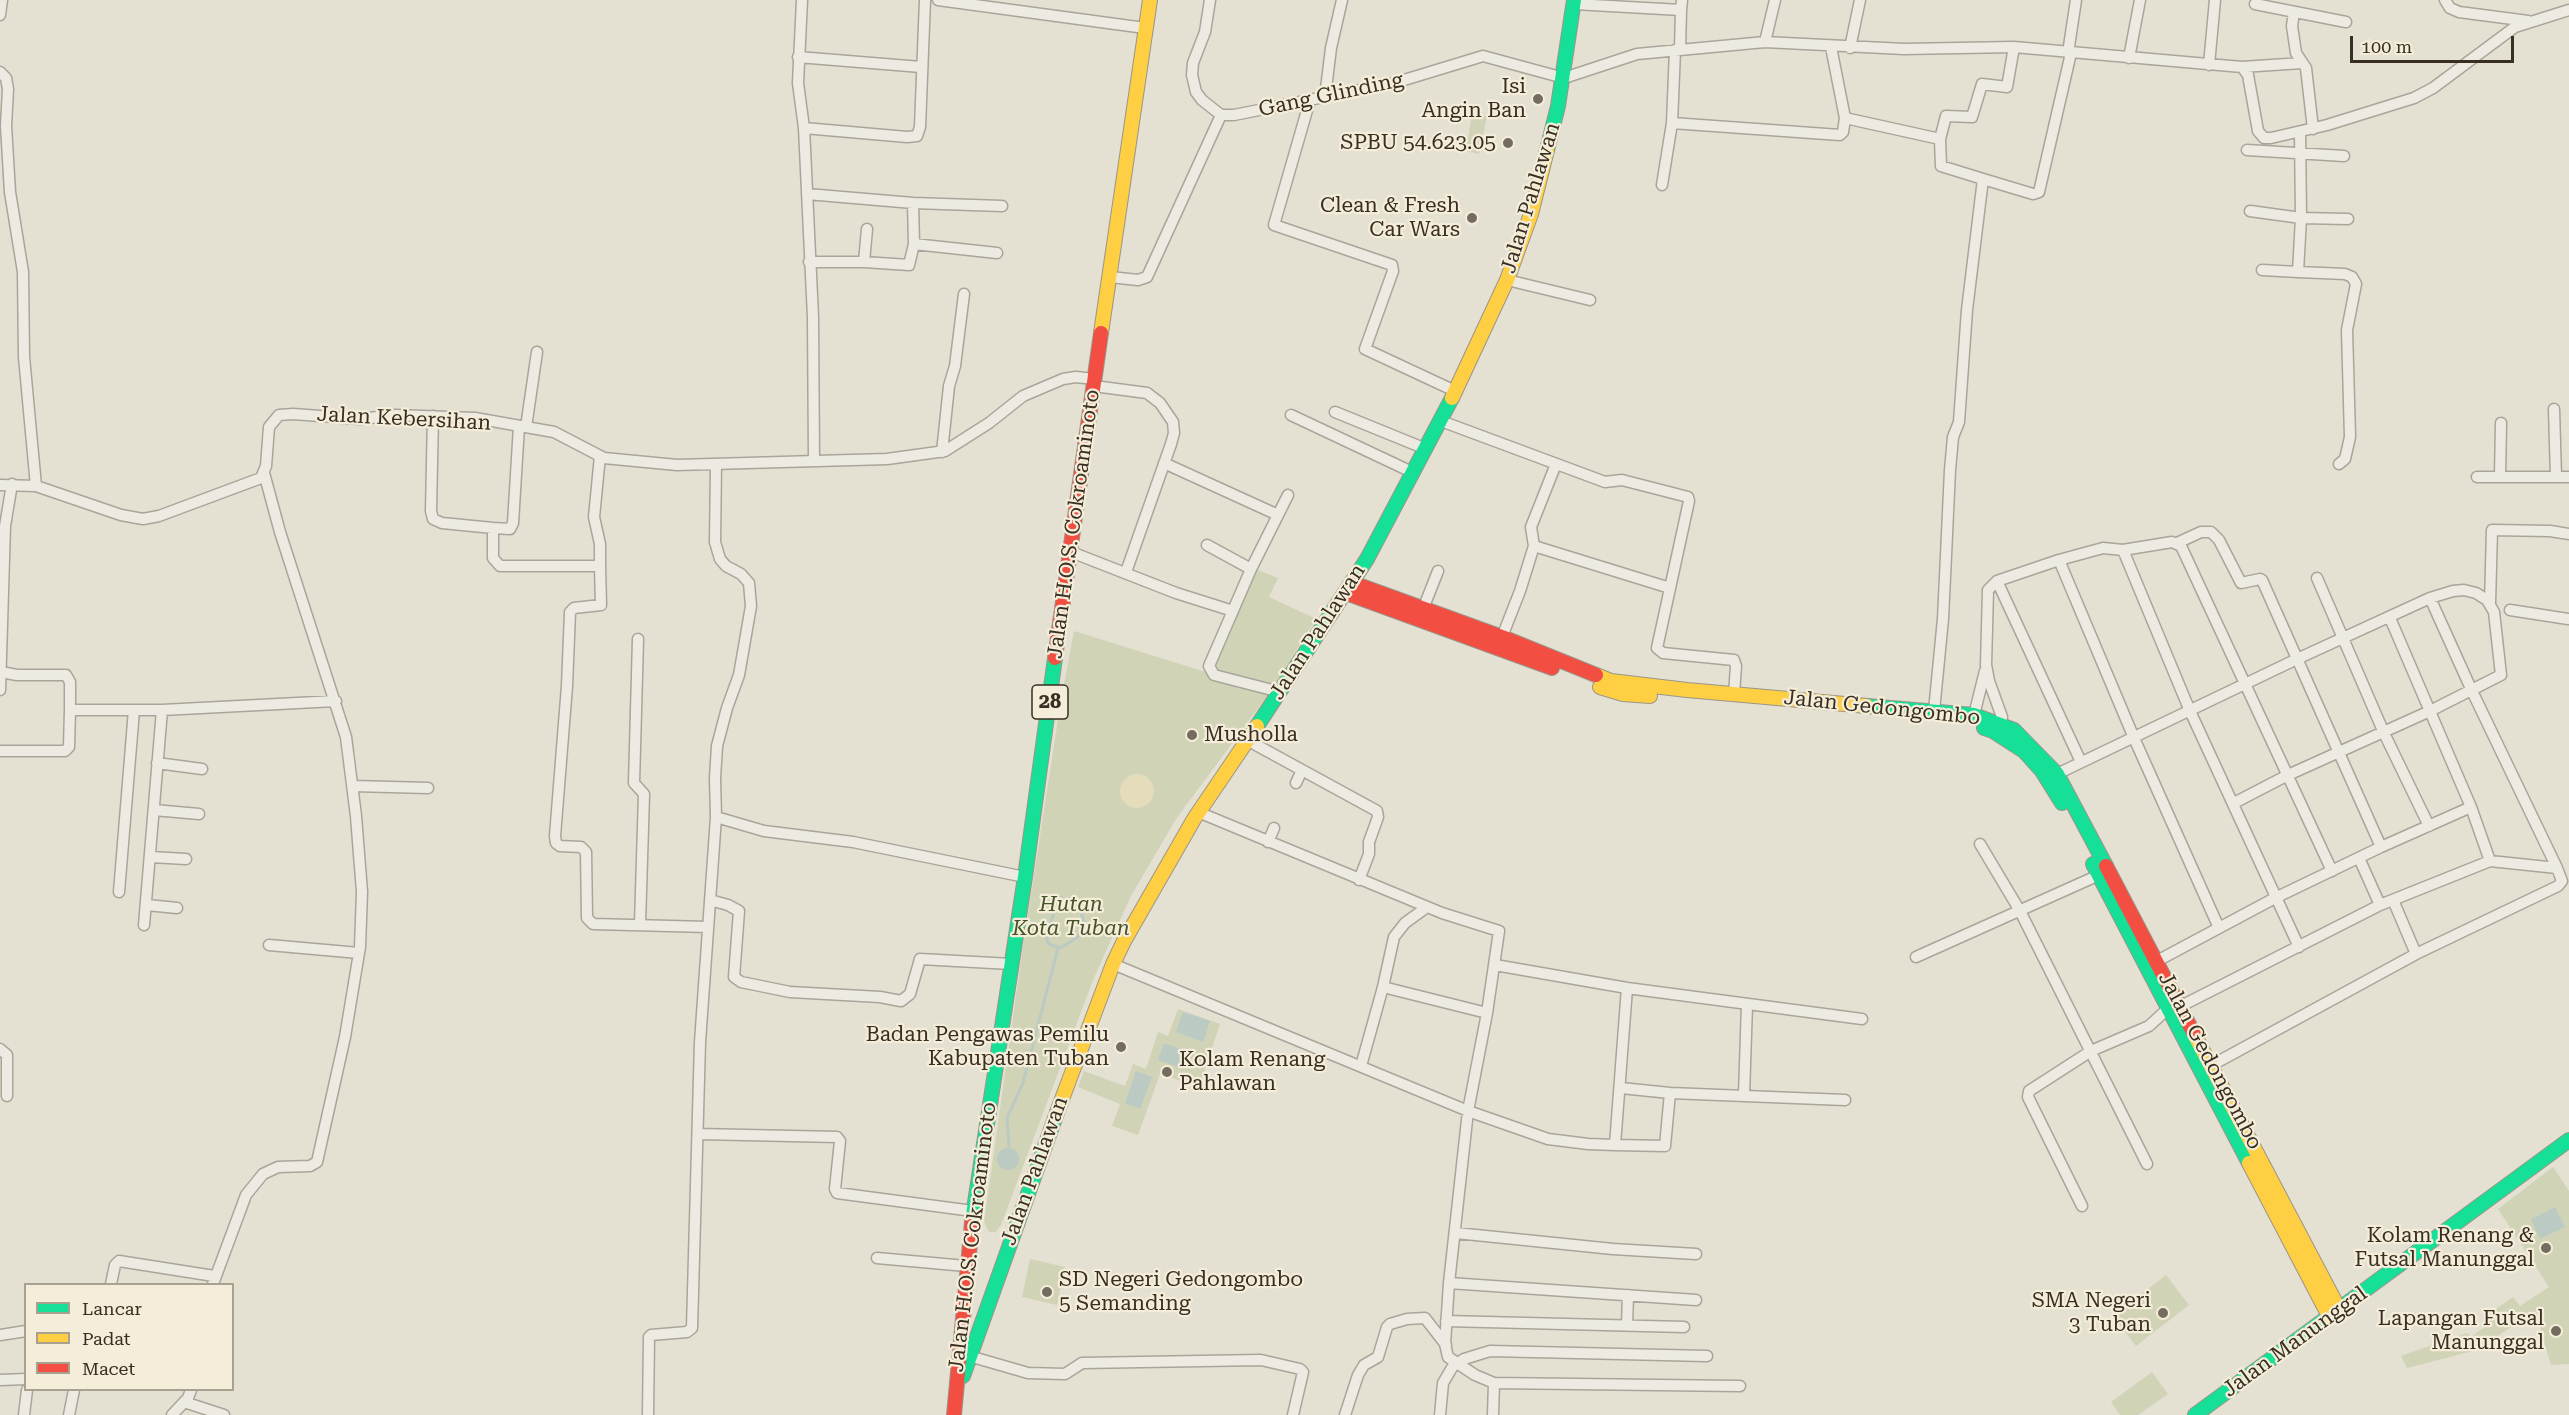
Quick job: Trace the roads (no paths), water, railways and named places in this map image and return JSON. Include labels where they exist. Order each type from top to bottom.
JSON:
[{"type":"main road","name":"Jalan H.O.S. Cokroaminoto","points":[[954,1410],[973,1211],[1025,877],[1150,0]]},
{"type":"main road","name":"Jalan Pahlawan","points":[[954,1410],[969,1356],[1042,1150],[1113,964],[1148,897],[1198,812],[1350,588],[1441,421],[1507,280],[1531,214],[1564,78],[1574,2]]},
{"type":"main road","name":"Jalan Gedongombo","points":[[1350,588],[1423,609],[1502,637],[1611,681],[1679,694],[1966,722],[2001,729],[2042,771],[2099,875],[2212,1065],[2334,1312]]},
{"type":"main road","name":"Jalan Gedongombo","points":[[1350,588],[1623,694],[1734,694],[1974,715],[2030,744],[2057,774],[2157,961],[2175,1005],[2334,1312]]},
{"type":"main road","name":"Jalan Manunggal","points":[[2196,1415],[2569,1140]]},
{"type":"street","points":[[0,15],[2,0]]},
{"type":"street","points":[[801,0],[798,57],[804,128],[813,317],[814,460]]},
{"type":"street","points":[[804,128],[898,137],[917,136],[920,127],[925,0]]},
{"type":"street","points":[[938,0],[1145,28]]},
{"type":"street","points":[[1110,277],[1138,280],[1147,277],[1221,115],[1202,100],[1196,92],[1192,75],[1193,63],[1205,32],[1210,0]]},
{"type":"street","points":[[1325,97],[1331,48],[1342,0]]},
{"type":"street","points":[[1765,42],[1775,0]]},
{"type":"street","points":[[1850,48],[1860,0]]},
{"type":"street","points":[[2014,47],[2007,87],[1982,84],[1972,117],[1946,116],[1940,139],[1941,166],[2033,194],[2039,192],[2070,53],[2076,0]]},
{"type":"street","points":[[2129,58],[2140,0]]},
{"type":"street","points":[[2209,65],[2215,0]]},
{"type":"street","points":[[2445,0],[2450,8],[2458,12],[2529,21]]},
{"type":"street","points":[[2242,67],[2248,75],[2255,124],[2260,135],[2271,138],[2300,132],[2421,95],[2508,32],[2529,21],[2565,11],[2559,0]]},
{"type":"street","points":[[1574,2],[1681,5],[1672,123],[1662,186]]},
{"type":"street","points":[[2255,4],[2276,4],[2294,12],[2346,22]]},
{"type":"street","points":[[2294,12],[2292,26],[2296,53],[2308,80],[2313,129]]},
{"type":"street","points":[[1564,78],[1628,56],[1765,42],[1850,48],[2014,47],[2242,67],[2302,63]]},
{"type":"street","points":[[1672,123],[1836,135],[1843,132],[1845,118],[1832,47]]},
{"type":"street","name":"Gang Glinding","points":[[1221,115],[1234,115],[1394,83],[1483,56],[1564,78]]},
{"type":"street","points":[[798,57],[921,67]]},
{"type":"street","points":[[0,72],[6,78],[8,89],[6,126],[10,192],[23,272],[24,357],[36,486]]},
{"type":"street","points":[[1310,100],[1274,225],[1392,265],[1394,271],[1364,347],[1371,353],[1455,391]]},
{"type":"street","points":[[1845,118],[1940,139]]},
{"type":"street","points":[[2298,272],[2301,218],[2300,132]]},
{"type":"street","points":[[2247,150],[2344,156]]},
{"type":"street","points":[[1934,711],[1944,619],[1953,437],[1959,422],[1967,310],[1983,178]]},
{"type":"street","points":[[807,194],[914,203],[1002,206]]},
{"type":"street","points":[[809,262],[909,265],[914,244],[914,203]]},
{"type":"street","points":[[2250,211],[2301,218],[2348,219]]},
{"type":"street","points":[[864,262],[867,229]]},
{"type":"street","points":[[914,244],[997,253]]},
{"type":"street","points":[[2262,270],[2345,274],[2352,277],[2356,284],[2347,330],[2350,437],[2345,459],[2339,464]]},
{"type":"street","points":[[1507,280],[1590,300]]},
{"type":"street","points":[[942,452],[949,386],[955,366],[964,294]]},
{"type":"street","points":[[433,416],[431,511],[433,519],[442,524],[510,529],[513,523],[522,427],[537,352]]},
{"type":"street","name":"Jalan Kebersihan","points":[[264,473],[269,427],[279,415],[293,414],[360,420],[396,415],[475,418],[554,432],[600,456],[623,461],[716,465],[887,459],[942,452],[989,423],[1023,396],[1076,377],[1094,383],[1147,393],[1160,403],[1173,422],[1174,433],[1126,572]]},
{"type":"street","points":[[2554,409],[2556,477]]},
{"type":"street","points":[[1335,411],[1426,449]]},
{"type":"street","points":[[1291,415],[1414,473]]},
{"type":"street","points":[[1441,421],[1605,482],[1622,480],[1688,496],[1689,501],[1658,650],[1663,653],[1734,660],[1736,664],[1734,694]]},
{"type":"street","points":[[2500,477],[2501,423]]},
{"type":"street","points":[[600,456],[594,517],[600,544],[601,605],[574,608],[570,612],[555,840],[560,846],[585,849],[586,914],[592,924],[708,927]]},
{"type":"street","points":[[1164,463],[1278,515]]},
{"type":"street","points":[[1502,637],[1534,546],[1532,526],[1556,464]]},
{"type":"street","points":[[648,1415],[648,1337],[687,1332],[692,1328],[700,1042],[716,817],[717,746],[739,675],[751,606],[749,583],[741,574],[726,566],[720,559],[715,542],[716,465]]},
{"type":"street","points":[[0,485],[36,486],[121,515],[143,519],[159,516],[254,481],[264,473],[280,532],[346,737],[362,892],[360,953],[345,1036],[317,1162],[310,1166],[278,1167],[263,1174],[246,1194],[214,1280],[119,1261],[115,1265],[111,1283]]},
{"type":"street","points":[[2477,477],[2569,477]]},
{"type":"street","points":[[0,690],[5,526],[12,484]]},
{"type":"street","points":[[1280,692],[1211,673],[1209,666],[1251,569],[1288,495]]},
{"type":"street","points":[[493,528],[493,558],[500,566],[600,566]]},
{"type":"street","points":[[2490,603],[2493,530],[2550,531],[2569,534]]},
{"type":"street","points":[[1974,715],[1986,665],[1987,595],[1988,590],[1997,581],[2103,548],[2122,550],[2177,543],[2201,532],[2211,532],[2219,540],[2241,583],[2261,579],[2381,847]]},
{"type":"street","points":[[2177,543],[2181,546],[2247,685],[2332,871]]},
{"type":"street","points":[[1207,545],[1251,569]]},
{"type":"street","points":[[1534,546],[1670,588]]},
{"type":"street","points":[[2122,550],[2190,711],[2299,947]]},
{"type":"street","points":[[1071,552],[1176,593],[1233,611]]},
{"type":"street","points":[[2059,560],[2134,738],[2219,928]]},
{"type":"street","points":[[1423,609],[1438,570]]},
{"type":"street","points":[[2317,578],[2384,733],[2429,826]]},
{"type":"street","points":[[1997,581],[2081,762]]},
{"type":"street","points":[[2057,774],[2430,598],[2464,590],[2483,596],[2490,603],[2494,612],[2501,675],[2384,733],[2288,775],[2234,803]]},
{"type":"street","points":[[2212,1065],[2416,954],[2558,886],[2562,881],[2558,868],[2472,691],[2430,598]]},
{"type":"street","points":[[2510,610],[2569,617]]},
{"type":"street","points":[[2390,618],[2471,807],[2490,861]]},
{"type":"street","points":[[638,639],[634,783],[644,794],[640,924]]},
{"type":"street","points":[[1986,665],[2001,729]]},
{"type":"street","points":[[0,751],[65,751],[69,747],[70,710],[70,682],[66,675],[17,675],[1,672]]},
{"type":"street","points":[[70,710],[162,710],[336,701]]},
{"type":"street","points":[[119,892],[134,710]]},
{"type":"street","points":[[144,925],[162,710]]},
{"type":"street","points":[[1247,740],[1377,811],[1378,817],[1369,842],[1369,854],[1359,880]]},
{"type":"street","points":[[157,763],[202,769]]},
{"type":"street","points":[[1296,783],[1302,770]]},
{"type":"street","points":[[352,786],[428,788]]},
{"type":"street","points":[[2157,961],[2275,898],[2471,807]]},
{"type":"street","points":[[154,810],[199,814]]},
{"type":"street","points":[[1198,812],[1427,907],[1498,930],[1487,1014],[1468,1111],[1449,1283],[1445,1344],[1447,1356],[1486,1382],[1494,1383],[1740,1386]]},
{"type":"street","points":[[716,817],[764,831],[853,842],[1025,877]]},
{"type":"street","points":[[1268,842],[1274,828]]},
{"type":"street","points":[[1980,844],[2020,911],[2147,1164]]},
{"type":"street","points":[[151,856],[186,859]]},
{"type":"street","points":[[2359,858],[2380,905]]},
{"type":"street","points":[[2082,1206],[2028,1097],[2029,1091],[2035,1085],[2091,1051],[2149,1026],[2175,1005],[2299,947],[2380,905],[2490,861],[2558,868]]},
{"type":"street","points":[[1916,957],[2099,875]]},
{"type":"street","points":[[710,900],[739,911],[734,977],[741,982],[790,992],[880,997],[901,1001],[910,994],[920,959],[1011,964]]},
{"type":"street","points":[[2393,900],[2416,954]]},
{"type":"street","points":[[147,905],[177,908]]},
{"type":"street","points":[[1360,1066],[1383,987],[1394,937],[1405,923],[1427,907]]},
{"type":"street","points":[[269,945],[360,953]]},
{"type":"street","points":[[1113,964],[1468,1111],[1548,1139],[1615,1145],[1665,1146],[1670,1093]]},
{"type":"street","points":[[1495,965],[1627,988],[1862,1019]]},
{"type":"street","points":[[1383,987],[1487,1014]]},
{"type":"street","points":[[1615,1145],[1627,988]]},
{"type":"street","points":[[1743,1095],[1747,1004]]},
{"type":"street","points":[[0,1048],[6,1055],[7,1096]]},
{"type":"street","points":[[1621,1088],[1670,1093],[1845,1100]]},
{"type":"street","points":[[699,1134],[837,1137],[840,1141],[835,1189],[837,1193],[973,1211]]},
{"type":"street","points":[[1456,1233],[1613,1249],[1696,1254]]},
{"type":"street","points":[[877,1258],[966,1266]]},
{"type":"street","points":[[1449,1283],[1696,1300]]},
{"type":"street","points":[[1627,1325],[1628,1295]]},
{"type":"street","points":[[1345,1415],[1358,1375],[1364,1365],[1378,1357],[1390,1324],[1407,1319],[1425,1318],[1453,1353],[1473,1355]]},
{"type":"street","points":[[1446,1321],[1684,1327]]},
{"type":"street","points":[[0,1335],[24,1331]]},
{"type":"street","points":[[1440,1415],[1443,1383],[1457,1363],[1473,1355],[1496,1350],[1707,1356]]},
{"type":"street","points":[[969,1356],[1028,1373],[1065,1374],[1082,1363],[1261,1360],[1300,1369],[1303,1372],[1293,1415]]},
{"type":"street","points":[[0,1380],[24,1379]]},
{"type":"street","points":[[1493,1415],[1494,1383]]},
{"type":"street","points":[[24,1415],[27,1391]]},
{"type":"street","points":[[69,1415],[74,1391]]},
{"type":"street","points":[[172,1415],[190,1391]]},
{"type":"street","points":[[184,1401],[224,1415]]},
{"type":"waterway","points":[[1061,897],[1080,910],[1084,922],[1078,937],[1060,948],[1049,944],[1045,936],[1054,913],[1056,900],[1061,897]]},
{"type":"waterway","points":[[1009,1146],[1007,1118],[1023,1083],[1058,948]]},
{"type":"place","name":"Isi Angin Ban","points":[[1538,99]]},
{"type":"place","name":"SPBU 54.623.05","points":[[1508,143]]},
{"type":"place","name":"Clean & Fresh Car Wars","points":[[1472,218]]},
{"type":"place","name":"Musholla","points":[[1192,735]]},
{"type":"place","name":"Badan Pengawas Pemilu Kabupaten Tuban","points":[[1121,1047]]},
{"type":"place","name":"Kolam Renang Pahlawan","points":[[1167,1072]]},
{"type":"place","name":"Kolam Renang & Futsal Manunggal","points":[[2546,1248]]},
{"type":"place","name":"SD Negeri Gedongombo 5 Semanding","points":[[1047,1292]]},
{"type":"place","name":"SMA Negeri 3 Tuban","points":[[2163,1313]]},
{"type":"place","name":"Lapangan Futsal Manunggal","points":[[2556,1331]]},
{"type":"park label","name":"Hutan Kota Tuban","points":[[1071,917]]}]
